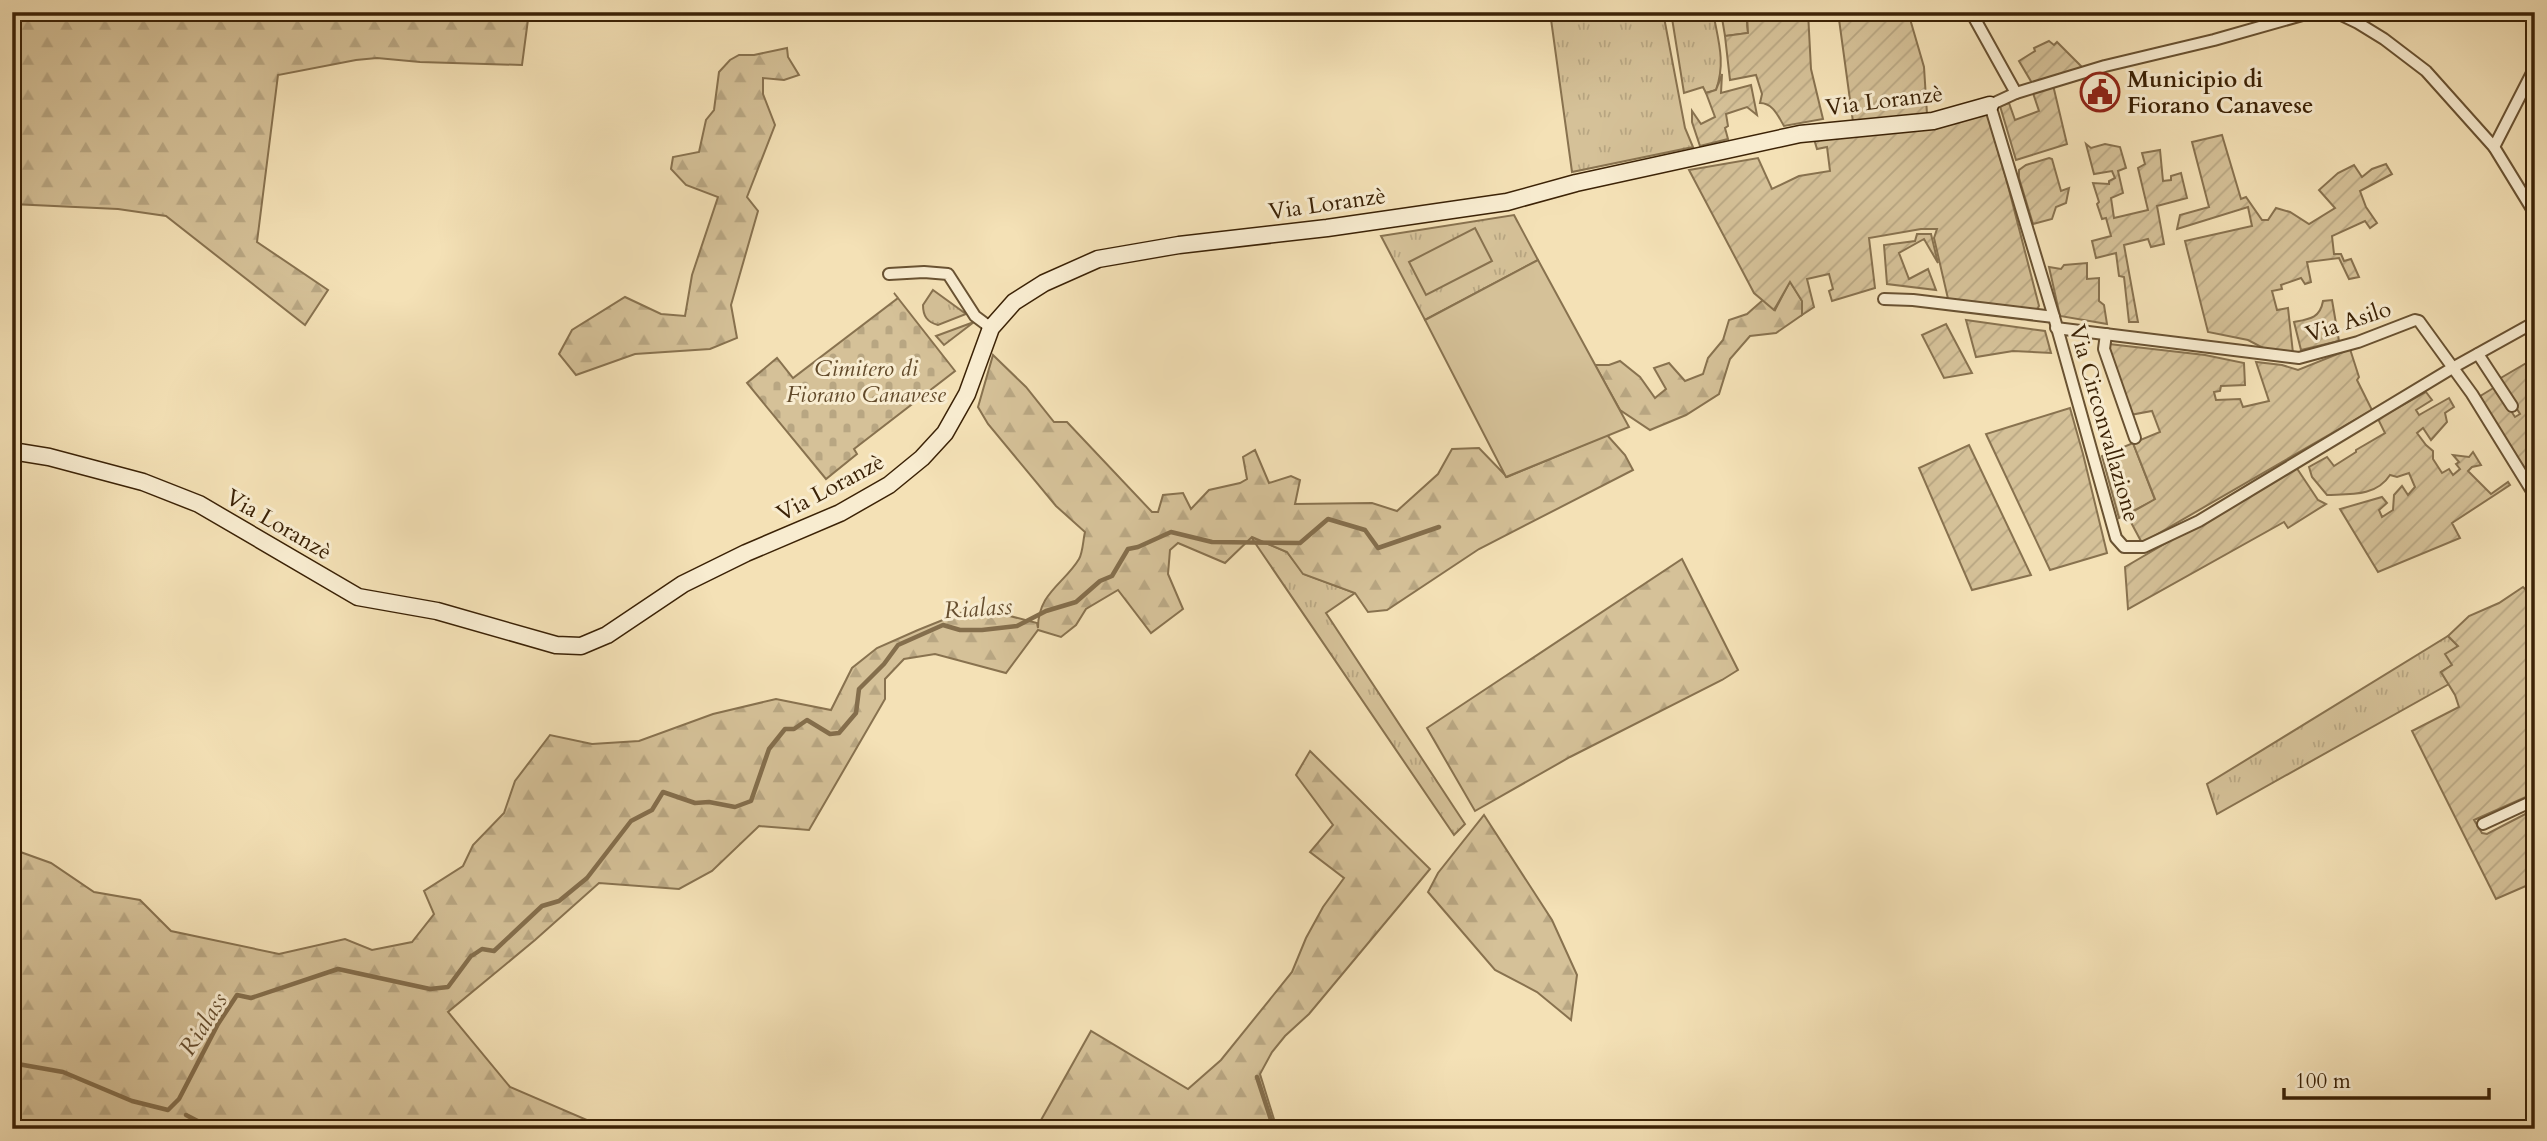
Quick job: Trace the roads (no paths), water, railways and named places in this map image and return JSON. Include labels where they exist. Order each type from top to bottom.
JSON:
[{"type":"street","points":[[1971,12],[2016,93]]},
{"type":"street","points":[[1990,104],[2016,93],[2130,59],[2214,40],[2313,12]]},
{"type":"street","points":[[2334,12],[2384,39],[2426,71],[2494,147],[2535,214]]},
{"type":"street","points":[[2494,147],[2535,67]]},
{"type":"street","name":"Via Circonvallazione","points":[[1990,104],[2116,538],[2124,547],[2144,547],[2199,521],[2454,367]]},
{"type":"street","name":"Via Loranzè","points":[[12,451],[49,457],[143,482],[199,504],[358,597],[437,611],[556,645],[581,646],[607,635],[683,584],[746,553],[840,513],[889,485],[922,458],[945,433],[967,394],[991,327],[1014,302],[1044,283],[1098,259],[1179,245],[1327,228],[1507,202],[1576,183],[1800,134],[1933,121],[1990,104]]},
{"type":"street","points":[[889,274],[948,274],[975,316],[991,327]]},
{"type":"street","name":"Via Asilo","points":[[1884,299],[1913,300],[2106,334],[2299,358],[2358,342],[2415,320],[2423,324],[2454,367]]},
{"type":"street","points":[[2535,321],[2454,367],[2535,496]]},
{"type":"street","points":[[2106,334],[2104,349],[2135,438]]},
{"type":"street","points":[[2478,354],[2512,406]]},
{"type":"street","points":[[2483,824],[2535,800]]},
{"type":"waterway","name":"Rialass","points":[[473,955],[482,949],[494,951],[542,906],[559,901],[587,878],[631,821],[652,810],[663,792],[695,803],[709,802],[735,807],[751,801],[769,749],[785,729],[794,729],[807,720],[830,734],[839,733],[856,713],[859,689],[884,664],[898,645],[943,625],[960,630],[1017,626],[1046,611],[1076,602],[1100,581],[1112,576],[1128,549],[1171,532],[1212,542],[1300,543],[1328,519],[1365,530],[1378,548],[1439,527]]},
{"type":"waterway","name":"Rialass","points":[[12,1063],[63,1072],[132,1101],[168,1110],[179,1099],[218,1024],[237,995],[251,998],[338,969],[430,989],[448,987],[471,956]]},
{"type":"waterway","points":[[1257,1077],[1274,1129]]},
{"type":"waterway","points":[[186,1115],[213,1129]]},
{"type":"place","name":"Municipio di Fiorano Canavese","points":[[2100,92]]},
{"type":"park label","name":"Cimitero di Fiorano Canavese","points":[[866,381]]}]
